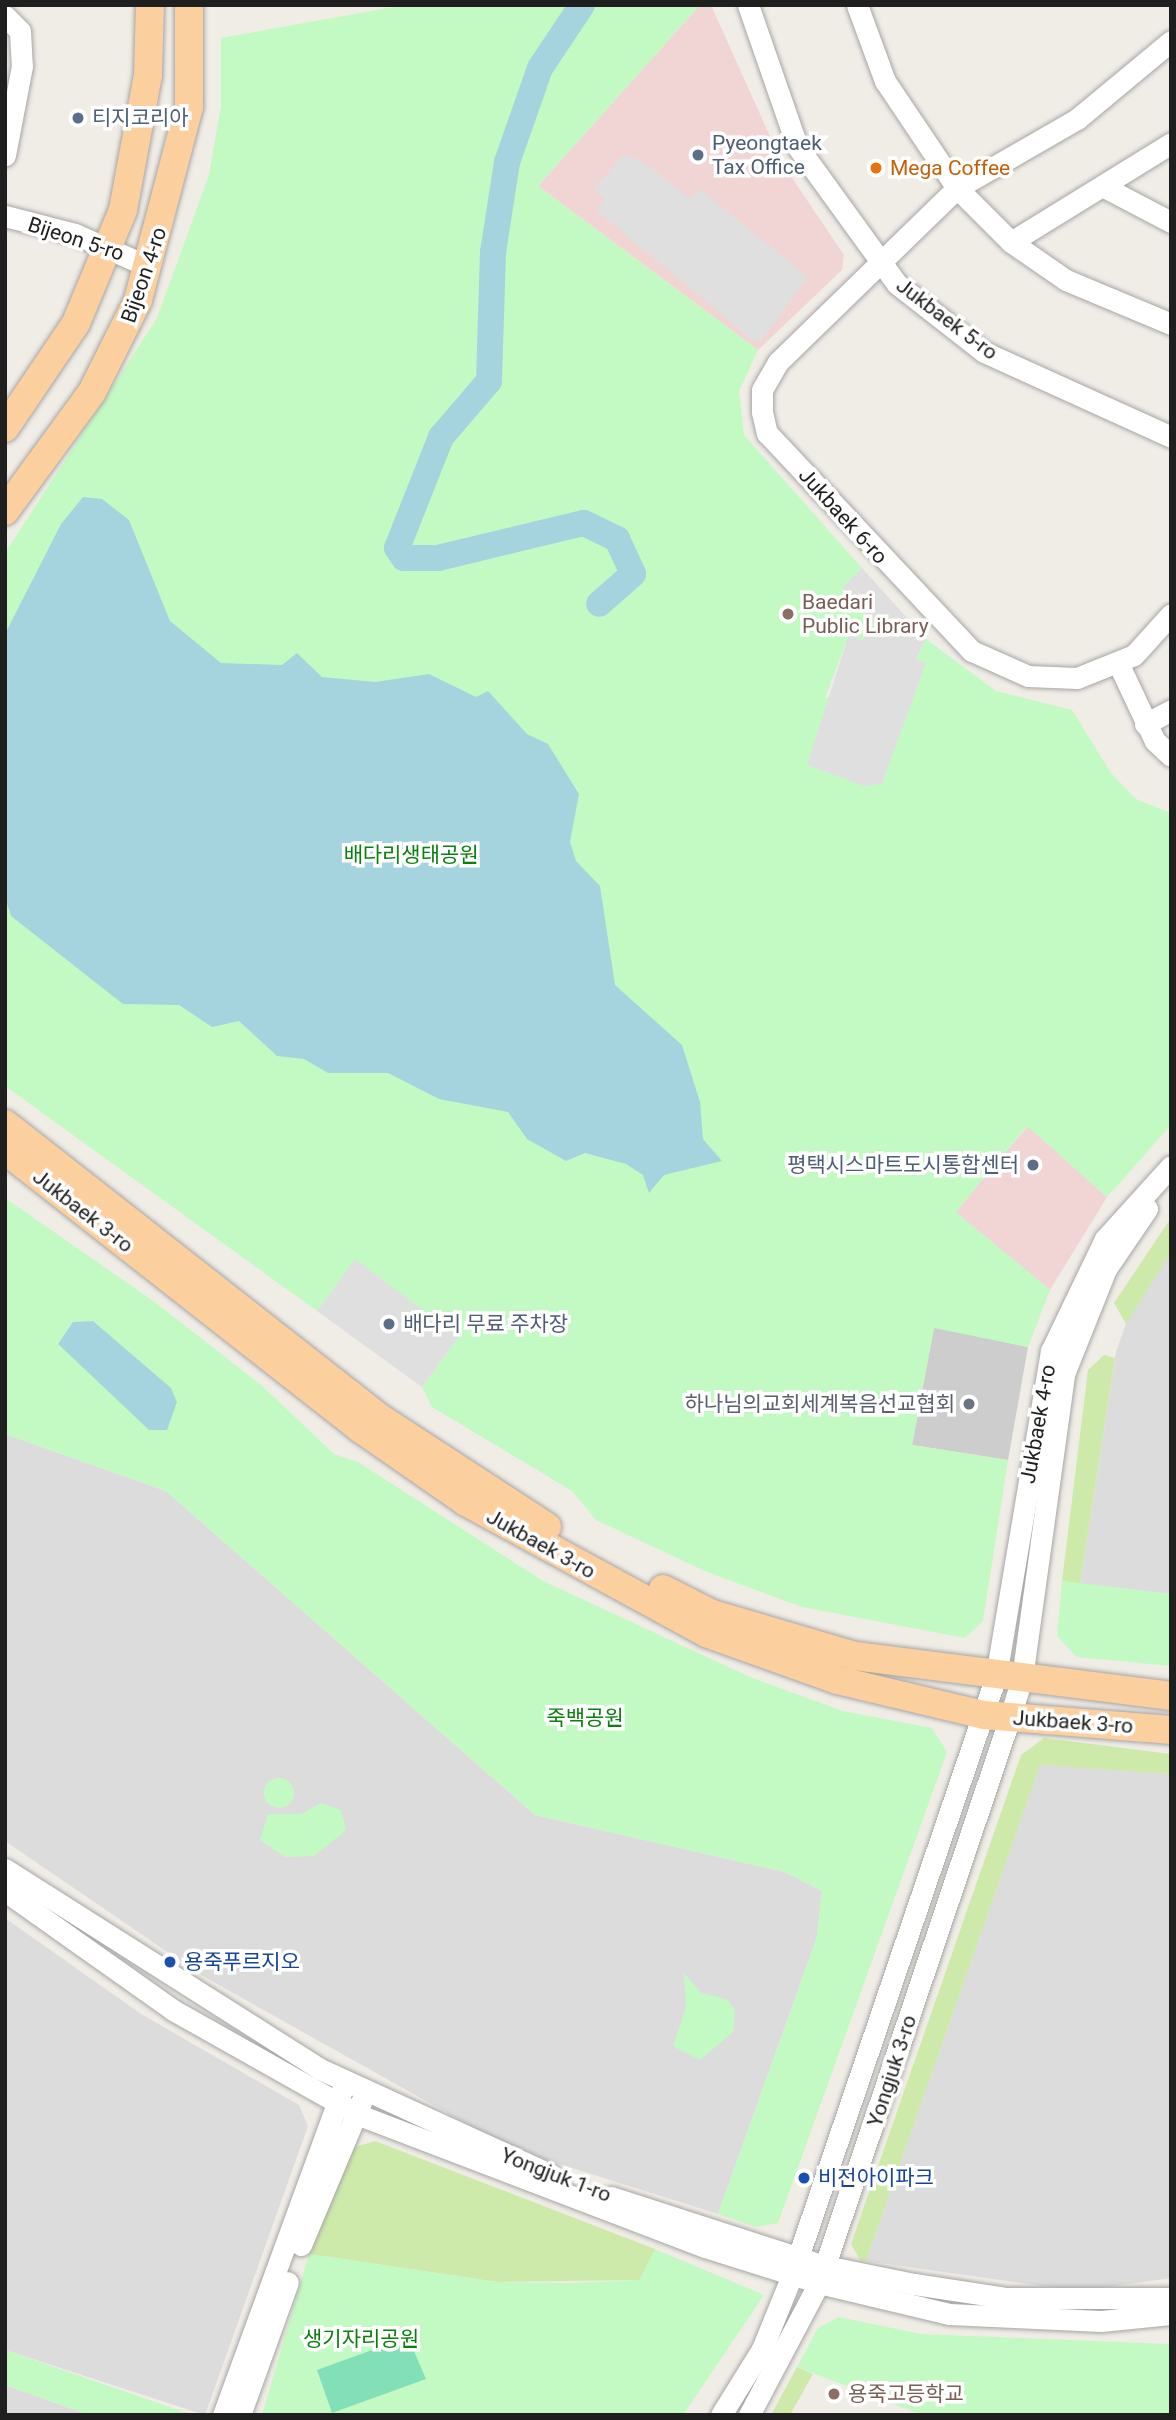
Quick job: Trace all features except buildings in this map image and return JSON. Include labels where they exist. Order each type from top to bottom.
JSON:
[{"type":"main road","name":"Bijeon 4-ro","points":[[5,428],[76,324],[110,248],[135,156],[148,75],[150,5]]},
{"type":"main road","name":"Bijeon 4-ro","points":[[5,511],[114,354],[138,300],[145,265],[166,212],[189,107],[189,5]]},
{"type":"main road","name":"Jukbaek 3-ro","points":[[5,1124],[377,1416],[598,1557],[712,1614],[855,1656],[1171,1696]]},
{"type":"main road","name":"Jukbaek 3-ro","points":[[5,1150],[361,1429],[466,1502],[706,1633],[837,1679],[997,1716],[1171,1730]]},
{"type":"street","name":"Jukbaek 5-ro","points":[[748,5],[797,146],[897,284],[984,352],[1171,438]]},
{"type":"street","points":[[857,5],[884,82],[957,188],[1011,242],[1066,280],[1171,324]]},
{"type":"street","points":[[5,16],[20,31],[22,66],[5,155]]},
{"type":"street","name":"Jukbaek 6-ro","points":[[1119,665],[1055,678],[1028,676],[972,651],[767,433],[762,390],[778,362],[957,188],[1077,119],[1171,41]]},
{"type":"street","points":[[1011,242],[1104,187],[1171,143]]},
{"type":"street","points":[[1104,187],[1171,222]]},
{"type":"street","name":"Bijeon 5-ro","points":[[5,216],[110,248],[145,265]]},
{"type":"street","points":[[1171,614],[1119,665],[1146,724],[1171,756]]},
{"type":"street","points":[[1146,724],[1171,710]]},
{"type":"street","name":"Jukbaek 4-ro","points":[[1009,1677],[1051,1352],[1105,1239],[1171,1166]]},
{"type":"street","name":"Jukbaek 4-ro","points":[[1009,1677],[1065,1374],[1116,1250],[1171,1186]]},
{"type":"street","points":[[721,2415],[762,2349],[795,2266],[1009,1677]]},
{"type":"street","name":"Yongjuk 3-ro","points":[[749,2415],[822,2275],[997,1716]]},
{"type":"street","name":"Yongjuk 1-ro","points":[[5,1869],[125,1951],[345,2081],[569,2183],[822,2275],[1007,2298],[1171,2298]]},
{"type":"street","points":[[5,1891],[173,2010],[347,2108],[795,2266]]},
{"type":"street","points":[[240,2415],[347,2108],[345,2081]]},
{"type":"street","points":[[223,2415],[347,2108],[366,2091]]},
{"type":"street","points":[[822,2275],[949,2314],[1101,2321],[1171,2314]]},
{"type":"shaded area","points":[[700,5],[711,5],[782,163],[844,255],[842,270],[758,350],[538,186]]},
{"type":"shaded area","points":[[624,154],[644,162],[690,199],[700,189],[808,277],[763,338],[755,342],[596,210],[605,199],[594,189]]},
{"type":"shaded area","points":[[862,568],[926,639],[916,659],[926,663],[882,784],[864,786],[807,765],[849,634],[862,640],[875,626],[842,588]]},
{"type":"shaded area","points":[[1028,1126],[1107,1197],[1050,1290],[955,1212]]},
{"type":"shaded area","points":[[1171,1252],[1171,1594],[1080,1584],[1116,1352],[1130,1312]]},
{"type":"shaded area","name":"배다리 무료 주차장","points":[[355,1259],[459,1337],[422,1387],[317,1311]]},
{"type":"shaded area","name":"하나님의교회세계복음선교협회","points":[[934,1327],[1028,1347],[1008,1460],[912,1445]]},
{"type":"shaded area","points":[[5,1434],[166,1491],[535,1815],[785,1872],[822,1891],[817,1937],[718,2214],[512,2149],[201,1975],[5,1841]]},
{"type":"shaded area","points":[[1040,1764],[1171,1774],[1171,2278],[1078,2291],[866,2261]]},
{"type":"shaded area","points":[[5,1918],[141,2014],[299,2105],[308,2126],[205,2415],[5,2350]]},
{"type":"shaded area","points":[[5,2385],[89,2415],[5,2415]]},
{"type":"green space","name":"배다리생태공원","points":[[405,5],[700,5],[538,186],[758,350],[739,391],[744,435],[862,568],[842,588],[875,626],[862,640],[849,635],[825,698],[926,663],[916,660],[926,639],[996,691],[1072,710],[1111,773],[1136,799],[1171,813],[1171,1125],[1107,1197],[1027,1126],[956,1212],[1050,1290],[1028,1347],[934,1328],[912,1445],[1008,1460],[983,1621],[965,1638],[802,1607],[707,1572],[596,1520],[572,1491],[432,1407],[422,1387],[459,1337],[355,1260],[317,1311],[5,1086],[5,553],[157,318],[209,175],[221,106],[221,38]]},
{"type":"green space","name":"죽백공원","points":[[5,1198],[152,1300],[261,1385],[334,1454],[358,1462],[543,1581],[750,1677],[843,1711],[932,1728],[947,1752],[778,2223],[756,2227],[718,2214],[817,1937],[822,1891],[785,1872],[535,1815],[166,1491],[5,1434]]},
{"type":"green space","points":[[1171,1218],[1171,1252],[1126,1324],[1114,1303]]},
{"type":"green space","points":[[1104,1355],[1115,1358],[1080,1584],[1062,1581],[1088,1370]]},
{"type":"green space","points":[[1062,1581],[1171,1594],[1171,1666],[1077,1657],[1057,1636]]},
{"type":"green space","points":[[1044,1738],[1171,1754],[1171,1774],[1040,1765],[866,2261],[860,2260],[851,2244],[1021,1755]]},
{"type":"green space","points":[[279,1778],[289,1783],[294,1793],[289,1803],[279,1808],[269,1803],[264,1793],[269,1783]]},
{"type":"green space","points":[[321,1803],[341,1810],[346,1830],[314,1856],[285,1857],[260,1840],[268,1814],[301,1814]]},
{"type":"green space","points":[[684,1973],[701,1993],[727,1999],[735,2010],[733,2032],[700,2060],[673,2046],[686,2008]]},
{"type":"green space","points":[[375,2141],[655,2249],[648,2270],[639,2280],[497,2282],[309,2254],[352,2148]]},
{"type":"green space","name":"생기자리공원","points":[[655,2249],[764,2295],[683,2415],[262,2415],[309,2254],[497,2282],[572,2283],[639,2280]]},
{"type":"green space","points":[[839,2317],[921,2334],[1171,2344],[1171,2415],[922,2415],[797,2367],[818,2328]]},
{"type":"green space","points":[[408,2337],[426,2379],[332,2413],[317,2370]]},
{"type":"green space","points":[[5,2350],[193,2415],[89,2415],[5,2385]]},
{"type":"green space","points":[[797,2367],[813,2374],[790,2415],[771,2415]]},
{"type":"water","points":[[83,497],[102,499],[129,520],[170,621],[221,663],[282,665],[297,653],[322,677],[375,682],[429,674],[476,697],[488,691],[527,734],[548,744],[579,794],[570,842],[576,861],[600,886],[615,985],[682,1045],[700,1102],[703,1139],[722,1161],[664,1175],[649,1193],[643,1175],[626,1164],[585,1153],[566,1161],[527,1139],[508,1112],[439,1099],[388,1073],[328,1073],[304,1059],[277,1056],[239,1021],[212,1027],[179,1005],[123,1004],[11,916],[5,897],[5,634],[61,524]]},
{"type":"water","points":[[93,1321],[171,1388],[177,1402],[167,1430],[149,1430],[58,1344],[73,1322]]},
{"type":"waterway","points":[[582,5],[540,68],[507,162],[493,252],[489,381],[441,437],[397,548],[404,558],[438,558],[584,523],[617,539],[633,574],[599,604]]},
{"type":"place","name":"티지코리아","points":[[78,118]]},
{"type":"place","name":"Pyeongtaek Tax Office","points":[[698,155]]},
{"type":"place","name":"Mega Coffee","points":[[876,168]]},
{"type":"place","name":"Baedari Public Library","points":[[788,614]]},
{"type":"place","name":"평택시스마트도시통합센터","points":[[1033,1165]]},
{"type":"place","name":"배다리 무료 주차장","points":[[389,1324]]},
{"type":"place","name":"하나님의교회세계복음선교협회","points":[[969,1404]]},
{"type":"place","name":"용죽푸르지오","points":[[170,1962]]},
{"type":"place","name":"비전아이파크","points":[[804,2178]]},
{"type":"place","name":"용죽고등학교","points":[[834,2394]]}]
